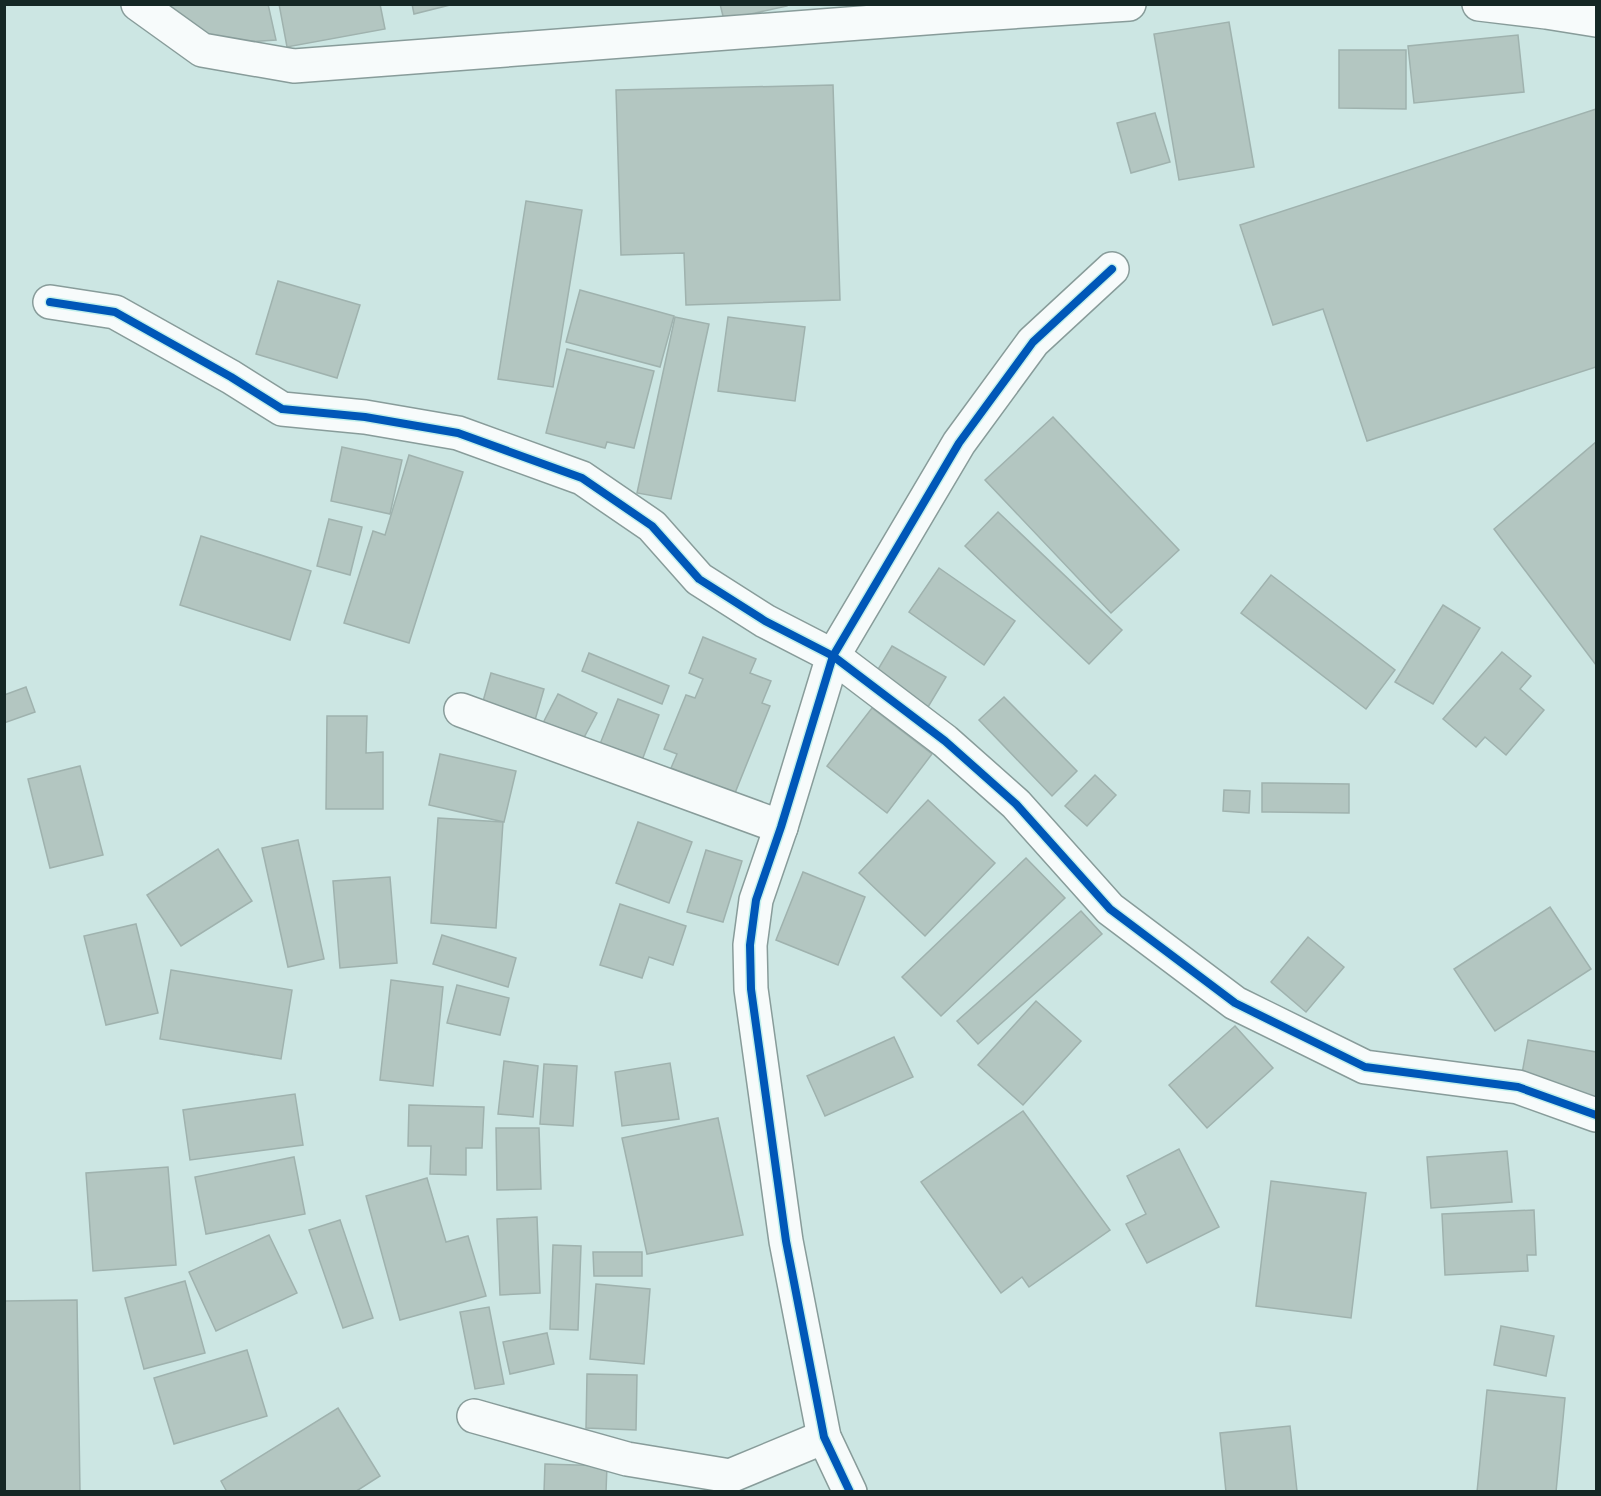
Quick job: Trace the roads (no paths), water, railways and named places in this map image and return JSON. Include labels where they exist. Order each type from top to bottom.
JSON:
[{"type":"street","points":[[138,4],[202,50],[294,66],[1129,4]]},
{"type":"street","points":[[1479,4],[1596,20]]},
{"type":"street","points":[[850,1491],[824,1437],[786,1240],[751,988],[750,945],[756,900],[834,656],[959,443],[1033,342],[1112,269]]},
{"type":"street","points":[[50,302],[115,312],[231,377],[282,409],[365,417],[458,433],[582,478],[652,526],[699,579],[765,621],[834,656],[945,741],[1016,804],[1110,909],[1235,1003],[1365,1067],[1518,1087],[1596,1115]]},
{"type":"street","points":[[461,710],[781,827]]},
{"type":"street","points":[[474,1416],[627,1459],[730,1476],[824,1437]]}]
